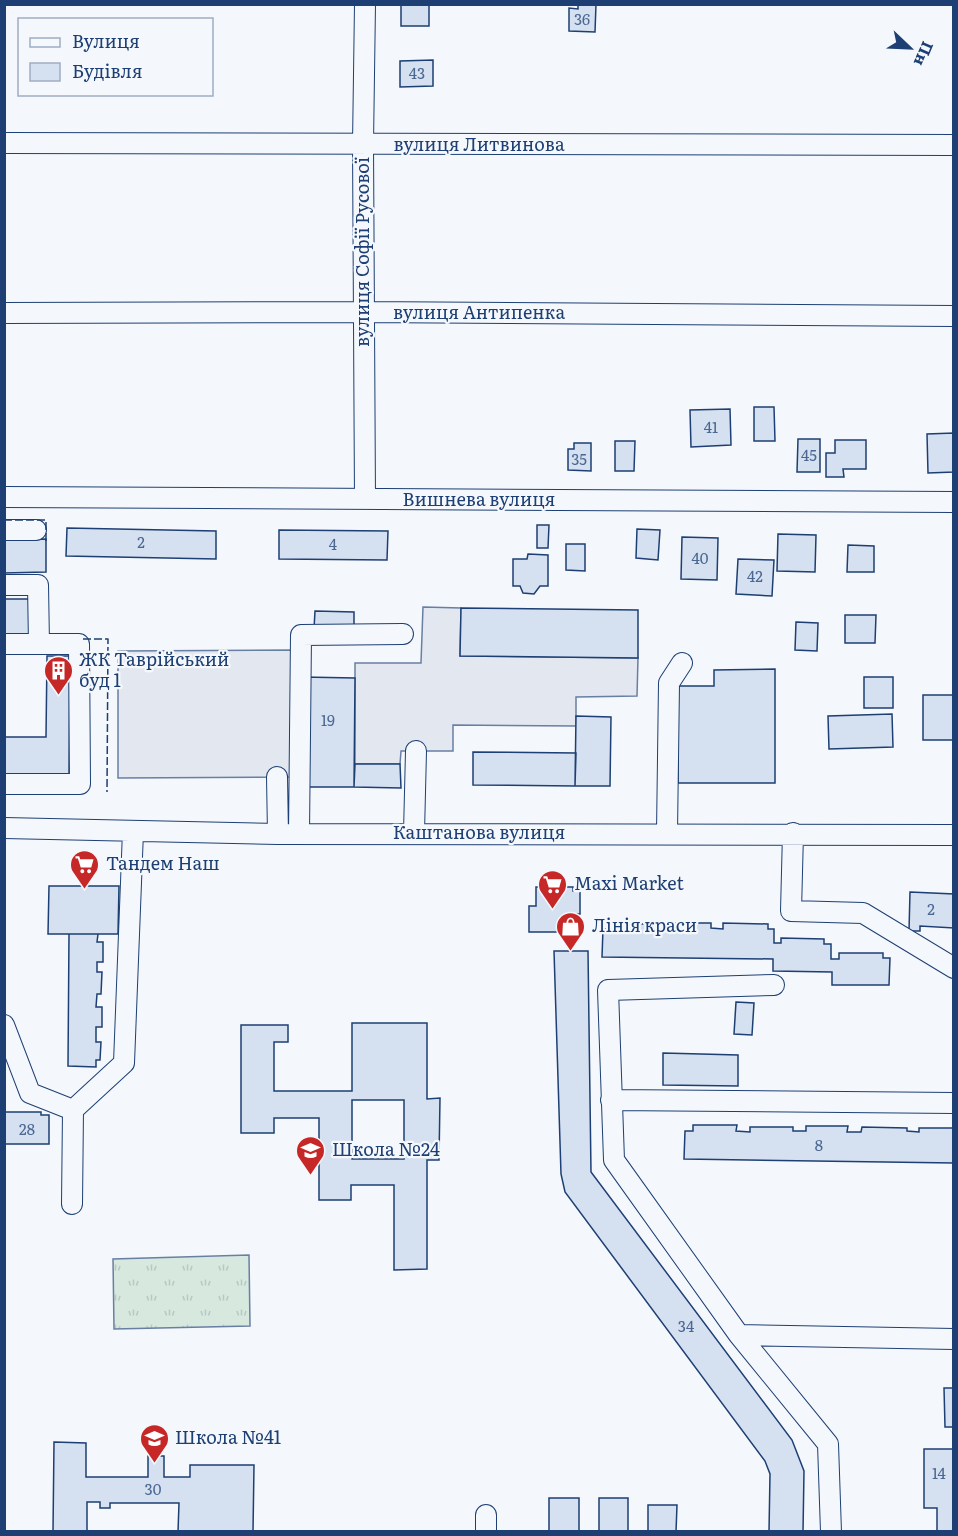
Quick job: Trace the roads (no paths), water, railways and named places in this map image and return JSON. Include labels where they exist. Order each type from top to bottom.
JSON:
[{"type":"street","name":"вулиця Софії Русової","points":[[365,499],[363,144],[366,4]]},
{"type":"street","name":"вулиця Литвинова","points":[[4,142],[954,146]]},
{"type":"street","name":"вулиця Антипенка","points":[[4,313],[363,312],[954,316]]},
{"type":"street","name":"Вишнева вулиця","points":[[4,497],[954,502]]},
{"type":"street","points":[[4,530],[36,530]]},
{"type":"street","points":[[4,585],[38,585],[39,644]]},
{"type":"street","points":[[298,834],[301,635],[403,634]]},
{"type":"street","points":[[4,644],[79,644],[80,784],[4,784]]},
{"type":"street","points":[[667,833],[669,683],[682,663]]},
{"type":"street","points":[[414,833],[416,751]]},
{"type":"street","points":[[277,777],[278,834]]},
{"type":"street","name":"Каштанова вулиця","points":[[4,828],[278,834],[954,835]]},
{"type":"street","points":[[72,1204],[73,1110],[124,1063],[133,831]]},
{"type":"street","points":[[793,833],[791,911],[863,913],[954,968]]},
{"type":"street","points":[[774,985],[608,990],[614,1160],[739,1335],[828,1444],[831,1532]]},
{"type":"street","points":[[4,1025],[30,1093],[73,1110]]},
{"type":"street","points":[[611,1100],[954,1103]]},
{"type":"street","points":[[739,1335],[954,1339]]},
{"type":"place","name":"ЖК Таврійський буд 1","points":[[58,696]]},
{"type":"place","name":"Тандем Наш","points":[[85,890]]},
{"type":"place","name":"Maxi Market","points":[[553,910]]},
{"type":"place","name":"Лінія краси","points":[[571,952]]},
{"type":"place","name":"Школа №24","points":[[311,1176]]},
{"type":"place","name":"Школа №41","points":[[154,1464]]}]
